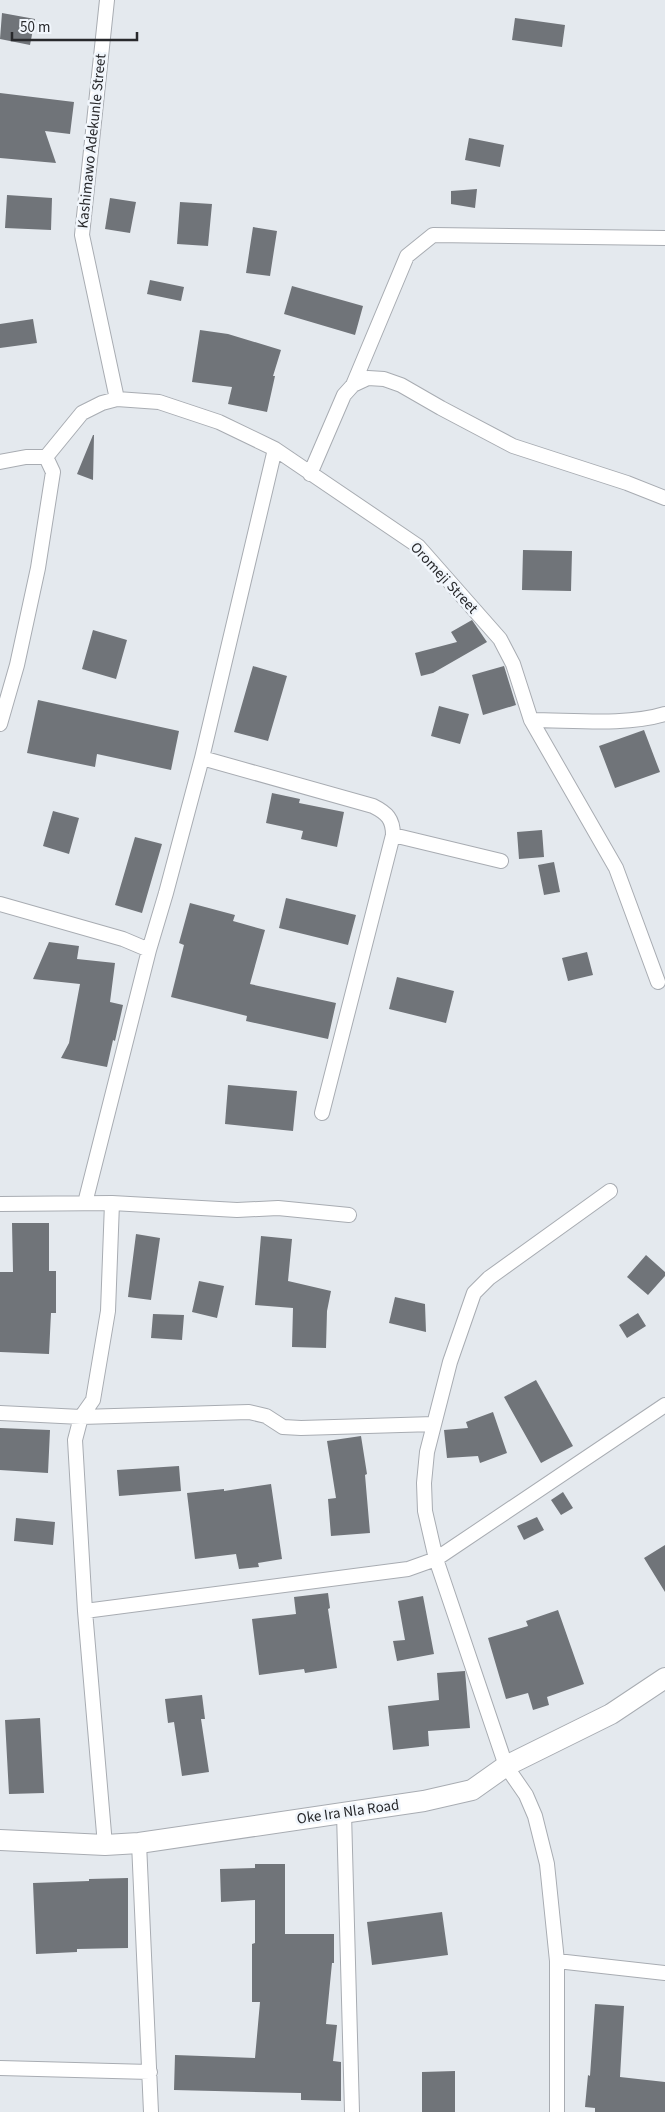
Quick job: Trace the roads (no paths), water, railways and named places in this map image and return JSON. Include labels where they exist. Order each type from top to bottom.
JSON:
[{"type":"street","name":"Kashimawo Adekunle Street","points":[[107,0],[82,235],[117,399]]},
{"type":"street","points":[[310,474],[344,395],[353,385],[407,256],[433,235],[665,238]]},
{"type":"street","points":[[353,385],[368,378],[384,379],[401,385],[513,446],[627,483],[665,498]]},
{"type":"street","name":"Oromeji Street","points":[[46,456],[82,413],[102,403],[117,399],[159,402],[219,422],[275,449],[418,546],[500,639],[513,664],[531,720],[616,868],[658,982]]},
{"type":"street","points":[[85,1203],[149,950],[202,758],[275,449]]},
{"type":"street","points":[[0,462],[26,457],[46,456],[52,472],[38,568],[17,665],[0,724]]},
{"type":"street","points":[[531,720],[628,720],[652,718],[665,714]]},
{"type":"street","points":[[202,758],[373,806],[385,812],[393,823],[393,835],[322,1112]]},
{"type":"street","points":[[393,835],[501,860]]},
{"type":"street","points":[[0,904],[123,939],[149,950]]},
{"type":"street","points":[[557,2112],[557,1961],[547,1864],[535,1816],[526,1795],[506,1766],[436,1559],[425,1511],[424,1482],[427,1452],[450,1362],[474,1293],[489,1278],[610,1191]]},
{"type":"street","points":[[105,1845],[85,1611],[75,1440],[81,1417],[93,1400],[108,1311],[112,1203]]},
{"type":"street","points":[[0,1204],[112,1203],[237,1210],[278,1208],[350,1215]]},
{"type":"street","points":[[85,1611],[408,1569],[436,1559],[665,1405]]},
{"type":"street","points":[[0,1413],[81,1417],[249,1412],[266,1416],[283,1427],[301,1428],[434,1424]]},
{"type":"street","name":"Oke Ira Nla Road","points":[[0,1840],[105,1845],[139,1843],[424,1801],[472,1790],[506,1766],[612,1714],[665,1678]]},
{"type":"street","points":[[344,1813],[352,2112]]},
{"type":"street","points":[[139,1843],[151,2112]]},
{"type":"street","points":[[557,1961],[665,1973]]},
{"type":"street","points":[[0,2068],[150,2072]]}]
